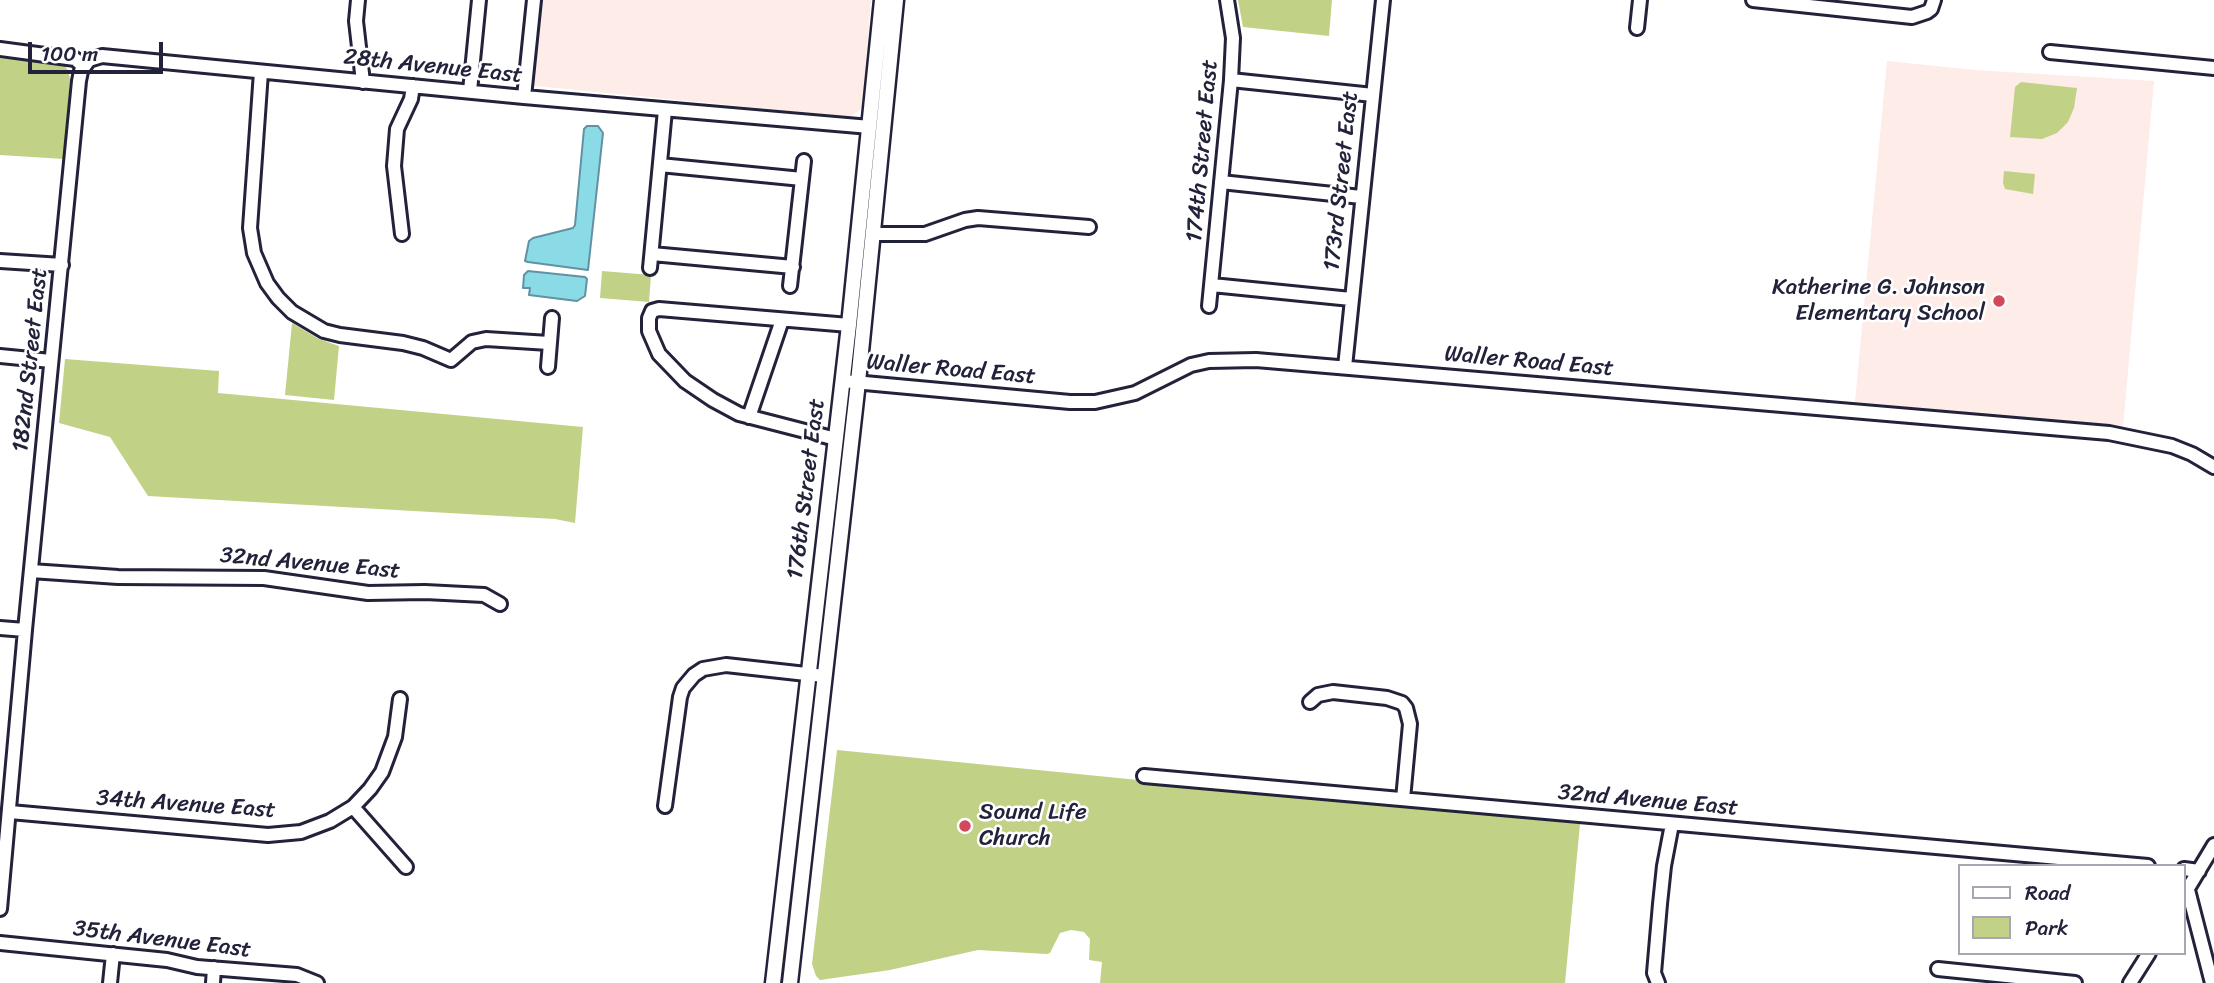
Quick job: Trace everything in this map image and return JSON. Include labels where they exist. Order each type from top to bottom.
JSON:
[{"type":"main road","name":"176th Street East","points":[[790,983],[836,439],[850,381],[849,325],[882,0]]},
{"type":"main road","name":"176th Street East","points":[[773,983],[794,783],[816,675],[850,381],[873,234],[896,0]]},
{"type":"main road","points":[[870,127],[876,133],[871,179],[877,190]]},
{"type":"street","points":[[358,0],[356,21],[363,82]]},
{"type":"street","points":[[470,91],[479,0]]},
{"type":"street","points":[[524,97],[534,0]]},
{"type":"street","name":"174th Street East","points":[[1209,306],[1231,80],[1233,37],[1227,0]]},
{"type":"street","name":"173rd Street East","points":[[1345,367],[1382,0]]},
{"type":"street","points":[[1637,28],[1640,0]]},
{"type":"street","points":[[1753,0],[1912,17],[1931,9],[1934,0]]},
{"type":"street","points":[[0,49],[75,59],[83,66]]},
{"type":"street","points":[[2050,52],[2214,68]]},
{"type":"street","name":"28th Avenue East","points":[[83,66],[89,60],[102,55],[363,82],[870,127]]},
{"type":"street","name":"182nd Street East","points":[[0,909],[51,361],[79,81],[83,66]]},
{"type":"street","points":[[261,72],[250,228],[254,253],[267,283],[292,312],[324,331],[363,340],[403,343],[451,360],[472,342],[486,339],[550,343]]},
{"type":"street","points":[[1231,80],[1373,95]]},
{"type":"street","points":[[402,234],[394,166],[397,130],[411,99],[413,86]]},
{"type":"street","points":[[650,268],[665,110]]},
{"type":"street","points":[[790,286],[804,161]]},
{"type":"street","points":[[660,165],[802,179]]},
{"type":"street","points":[[1221,183],[1362,197]]},
{"type":"street","points":[[873,234],[925,234],[978,218],[1089,227]]},
{"type":"street","points":[[652,254],[793,267]]},
{"type":"street","points":[[0,261],[62,265]]},
{"type":"street","points":[[1212,285],[1351,299]]},
{"type":"street","points":[[836,439],[739,414],[713,400],[685,381],[668,365],[653,343],[649,318],[652,311],[659,309],[849,325]]},
{"type":"street","points":[[548,368],[552,318]]},
{"type":"street","points":[[749,417],[782,320]]},
{"type":"street","points":[[0,356],[51,361]]},
{"type":"street","name":"Waller Road East","points":[[850,381],[1069,402],[1095,402],[1135,393],[1191,365],[1209,361],[1256,360],[2109,433],[2172,446],[2214,467]]},
{"type":"street","name":"32nd Avenue East","points":[[31,570],[118,577],[264,578],[368,593],[484,595],[500,604]]},
{"type":"street","points":[[0,628],[25,630]]},
{"type":"street","points":[[665,806],[680,697],[690,678],[703,669],[719,665],[816,675]]},
{"type":"street","points":[[1310,702],[1318,695],[1333,692],[1387,698],[1402,703],[1410,724],[1403,799]]},
{"type":"street","points":[[400,699],[395,737],[386,761],[370,789],[353,807],[406,867]]},
{"type":"street","name":"32nd Avenue East","points":[[1144,776],[2125,864]]},
{"type":"street","name":"34th Avenue East","points":[[10,812],[268,835],[301,832],[330,821],[353,807]]},
{"type":"street","points":[[1658,983],[1654,974],[1660,904],[1672,824]]},
{"type":"street","points":[[2212,983],[2186,892],[2214,845]]},
{"type":"street","points":[[2186,869],[2199,871]]},
{"type":"street","name":"35th Avenue East","points":[[0,943],[298,975],[317,983]]},
{"type":"street","points":[[110,983],[113,954]]},
{"type":"street","points":[[2130,983],[2148,955]]},
{"type":"street","points":[[213,983],[214,968]]},
{"type":"street","points":[[1938,969],[2075,983]]},
{"type":"shaded area","points":[[525,0],[871,0],[862,108],[850,117],[516,84]]},
{"type":"shaded area","name":"Katherine G. Johnson Elementary School","points":[[1887,61],[1975,70],[2154,81],[2123,427],[1855,402]]},
{"type":"green space","points":[[1238,0],[1332,0],[1329,36],[1243,27]]},
{"type":"green space","points":[[0,58],[63,64],[68,70],[70,79],[64,159],[0,155]]},
{"type":"green space","points":[[2021,82],[2077,88],[2074,108],[2068,122],[2057,133],[2042,139],[2010,137],[2015,87]]},
{"type":"green space","points":[[2004,171],[2035,174],[2033,194],[2005,189]]},
{"type":"green space","points":[[602,271],[651,275],[649,302],[600,298]]},
{"type":"green space","points":[[292,323],[319,339],[339,346],[334,400],[285,395]]},
{"type":"green space","points":[[65,359],[219,371],[218,393],[583,427],[575,523],[555,519],[148,496],[110,437],[59,423]]},
{"type":"green space","points":[[837,750],[1580,824],[1565,983],[1100,983],[1102,962],[1089,960],[1090,939],[1084,932],[1071,930],[1060,933],[1047,954],[978,950],[890,970],[820,980],[812,964]]},
{"type":"water","points":[[587,126],[598,126],[603,133],[588,270],[525,261],[529,241],[533,238],[573,228],[575,225],[584,129]]},
{"type":"water","points":[[528,271],[585,277],[585,296],[577,301],[529,295],[530,288],[523,288],[524,275]]},
{"type":"place","name":"Katherine G. Johnson Elementary School","points":[[1999,301]]},
{"type":"place","name":"Sound Life Church","points":[[965,826]]}]
